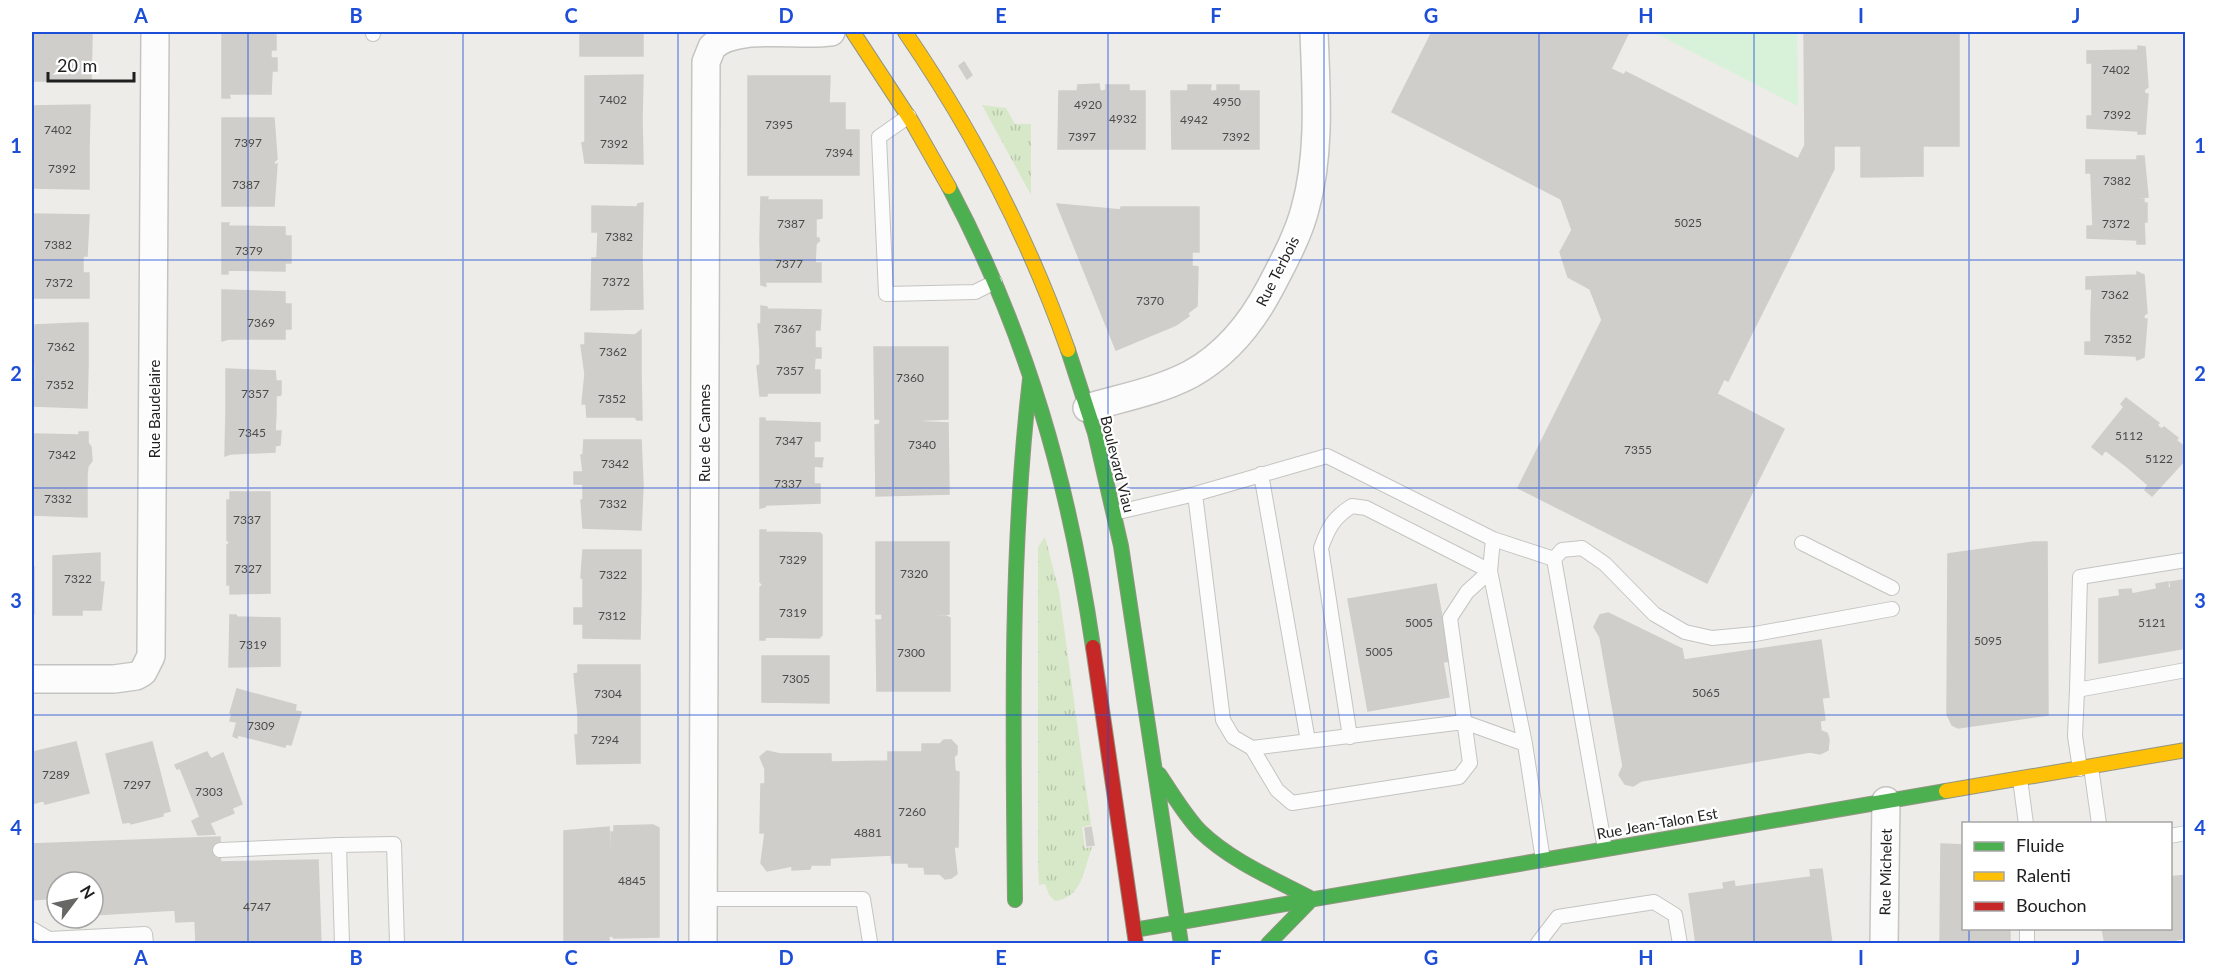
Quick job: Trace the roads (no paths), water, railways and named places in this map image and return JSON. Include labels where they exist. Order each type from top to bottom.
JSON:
[{"type":"main road","points":[[853,32],[909,116],[960,210],[995,282],[1045,417],[1074,535],[1101,695],[1135,937]]},
{"type":"main road","name":"Boulevard Viau","points":[[905,32],[946,94],[998,187],[1044,287],[1087,408],[1114,513],[1181,944]]},
{"type":"main road","points":[[1015,900],[1016,528],[1021,440],[1030,374]]},
{"type":"main road","points":[[1052,508],[1066,520],[1074,535]]},
{"type":"main road","points":[[1016,528],[1022,517],[1035,510]]},
{"type":"main road","name":"Rue Jean-Talon Est","points":[[1135,937],[1178,923],[1312,899],[2186,750]]},
{"type":"main road","points":[[1154,768],[1207,837],[1233,855],[1312,899],[1268,944]]},
{"type":"street","name":"Rue Baudelaire","points":[[32,679],[127,678],[143,672],[151,656],[155,32]]},
{"type":"street","name":"Rue de Cannes","points":[[703,944],[706,62],[712,46],[730,37],[752,33],[831,32]]},
{"type":"street","name":"Rue Terbois","points":[[1087,408],[1189,375],[1212,361],[1232,344],[1257,312],[1292,243],[1309,196],[1315,133],[1314,32]]},
{"type":"street","name":"Rue Michelet","points":[[1884,944],[1886,801]]},
{"type":"lane","points":[[909,116],[879,137],[886,294],[975,292],[995,282]]},
{"type":"lane","points":[[1114,513],[1195,494],[1327,456],[1493,539],[1554,559]]},
{"type":"lane","points":[[1261,474],[1308,741]]},
{"type":"lane","points":[[1195,494],[1222,720],[1233,737],[1252,748],[1277,789],[1292,803],[1459,777],[1470,763],[1450,618],[1467,592],[1490,571]]},
{"type":"lane","points":[[1350,737],[1321,548],[1328,528],[1340,514],[1352,506],[1366,508],[1490,571]]},
{"type":"lane","points":[[1493,539],[1490,571],[1524,744],[1543,860]]},
{"type":"lane","points":[[1802,543],[1892,588]]},
{"type":"lane","points":[[1554,559],[1562,550],[1582,549],[1605,564],[1654,614],[1685,632],[1712,638],[1755,634],[1892,609]]},
{"type":"lane","points":[[1554,559],[1605,849]]},
{"type":"lane","points":[[2098,822],[2075,736],[2080,577],[2186,560]]},
{"type":"lane","points":[[2077,690],[2186,670]]},
{"type":"lane","points":[[1252,748],[1464,722],[1524,744]]},
{"type":"lane","points":[[2020,779],[2026,822]]},
{"type":"lane","points":[[220,850],[394,844],[397,944]]},
{"type":"lane","points":[[339,845],[342,944]]},
{"type":"lane","points":[[703,899],[863,899],[870,942]]},
{"type":"lane","points":[[1538,943],[1557,917],[1654,902],[1674,915],[1680,944]]},
{"type":"lane","points":[[32,929],[49,939],[145,934],[146,944]]}]
